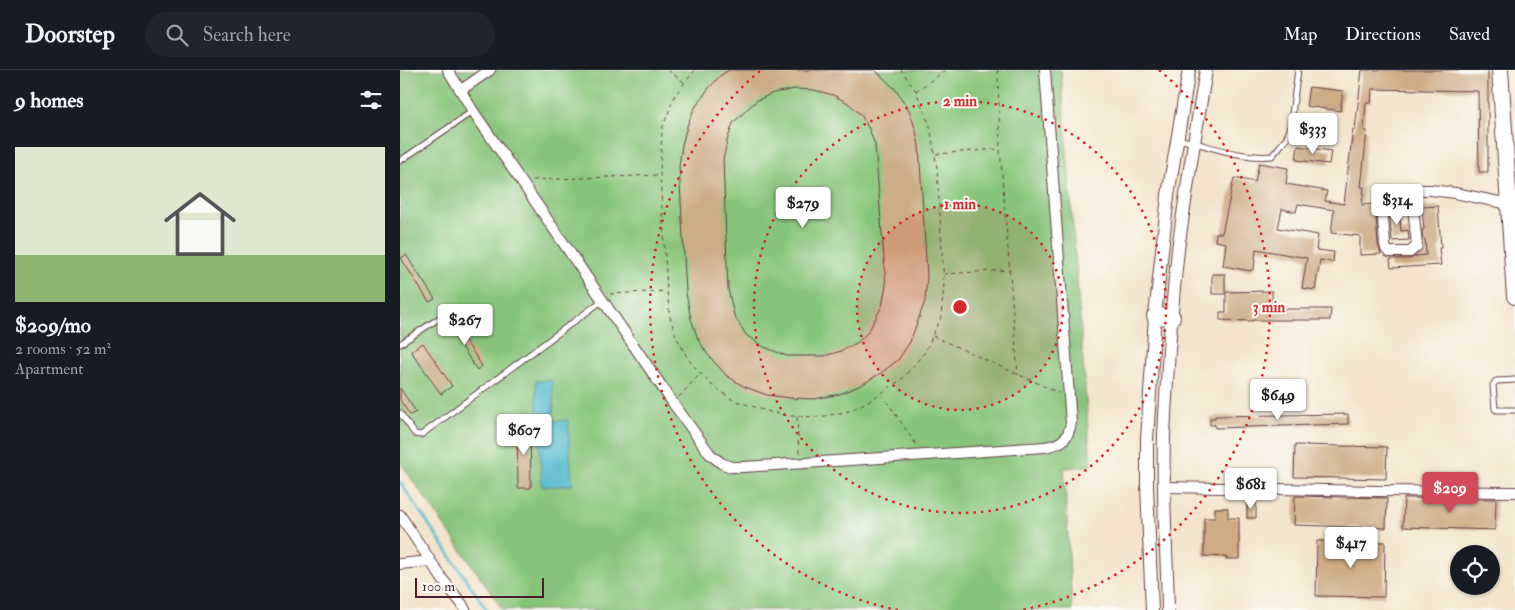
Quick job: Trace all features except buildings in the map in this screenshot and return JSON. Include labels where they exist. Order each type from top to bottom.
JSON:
[{"type":"main road","points":[[1500,70],[1509,100],[1515,296]]},
{"type":"main road","points":[[1155,316],[1172,317]]},
{"type":"street","points":[[448,70],[673,403],[710,454],[721,463],[731,467],[1045,447],[1056,445],[1069,433],[1069,398],[1045,70]]},
{"type":"street","points":[[462,90],[490,70]]},
{"type":"street","points":[[1152,610],[1147,458],[1155,316],[1164,223],[1189,70]]},
{"type":"street","points":[[1168,610],[1164,438],[1172,317],[1178,252],[1206,70]]},
{"type":"street","points":[[1412,198],[1386,202],[1382,205],[1385,244],[1389,252],[1410,252],[1417,246],[1412,193],[1419,189],[1512,203]]},
{"type":"street","points":[[1165,487],[1515,492]]},
{"type":"street","points":[[400,515],[465,610]]},
{"type":"street","points":[[400,564],[430,561]]},
{"type":"lane","points":[[1177,139],[1256,158],[1272,156],[1286,139],[1290,129],[1298,70]]},
{"type":"lane","points":[[400,161],[474,111]]},
{"type":"lane","points":[[400,413],[415,434],[421,434],[602,297]]},
{"type":"lane","points":[[400,344],[444,315]]},
{"type":"lane","points":[[1515,380],[1496,381],[1493,385],[1495,409],[1515,410]]},
{"type":"path","points":[[668,70],[685,83]]},
{"type":"path","points":[[695,70],[675,95],[662,129],[660,175],[670,317],[676,336],[688,359],[709,383],[733,400],[770,412],[797,416],[820,416],[849,411],[874,398],[902,379],[925,352],[941,317],[944,274],[935,154],[930,126],[916,91],[901,70]]},
{"type":"path","points":[[916,91],[946,70]]},
{"type":"path","points":[[998,70],[1000,149],[1018,374]]},
{"type":"path","points":[[935,154],[1000,149]]},
{"type":"path","points":[[522,180],[660,175]]},
{"type":"path","points":[[944,274],[1010,270]]},
{"type":"path","points":[[602,297],[667,291]]},
{"type":"path","points":[[932,335],[1069,398]]},
{"type":"path","points":[[673,403],[700,373]]},
{"type":"path","points":[[881,393],[923,455]]},
{"type":"path","points":[[797,416],[799,463]]},
{"type":"green space","points":[[400,70],[1061,70],[1091,466],[1064,468],[1072,610],[503,610],[400,462]]},
{"type":"water","points":[[552,380],[554,413],[537,414],[536,381]]},
{"type":"water","points":[[568,420],[572,485],[542,487],[538,422]]},
{"type":"waterway","points":[[400,482],[487,610]]}]
